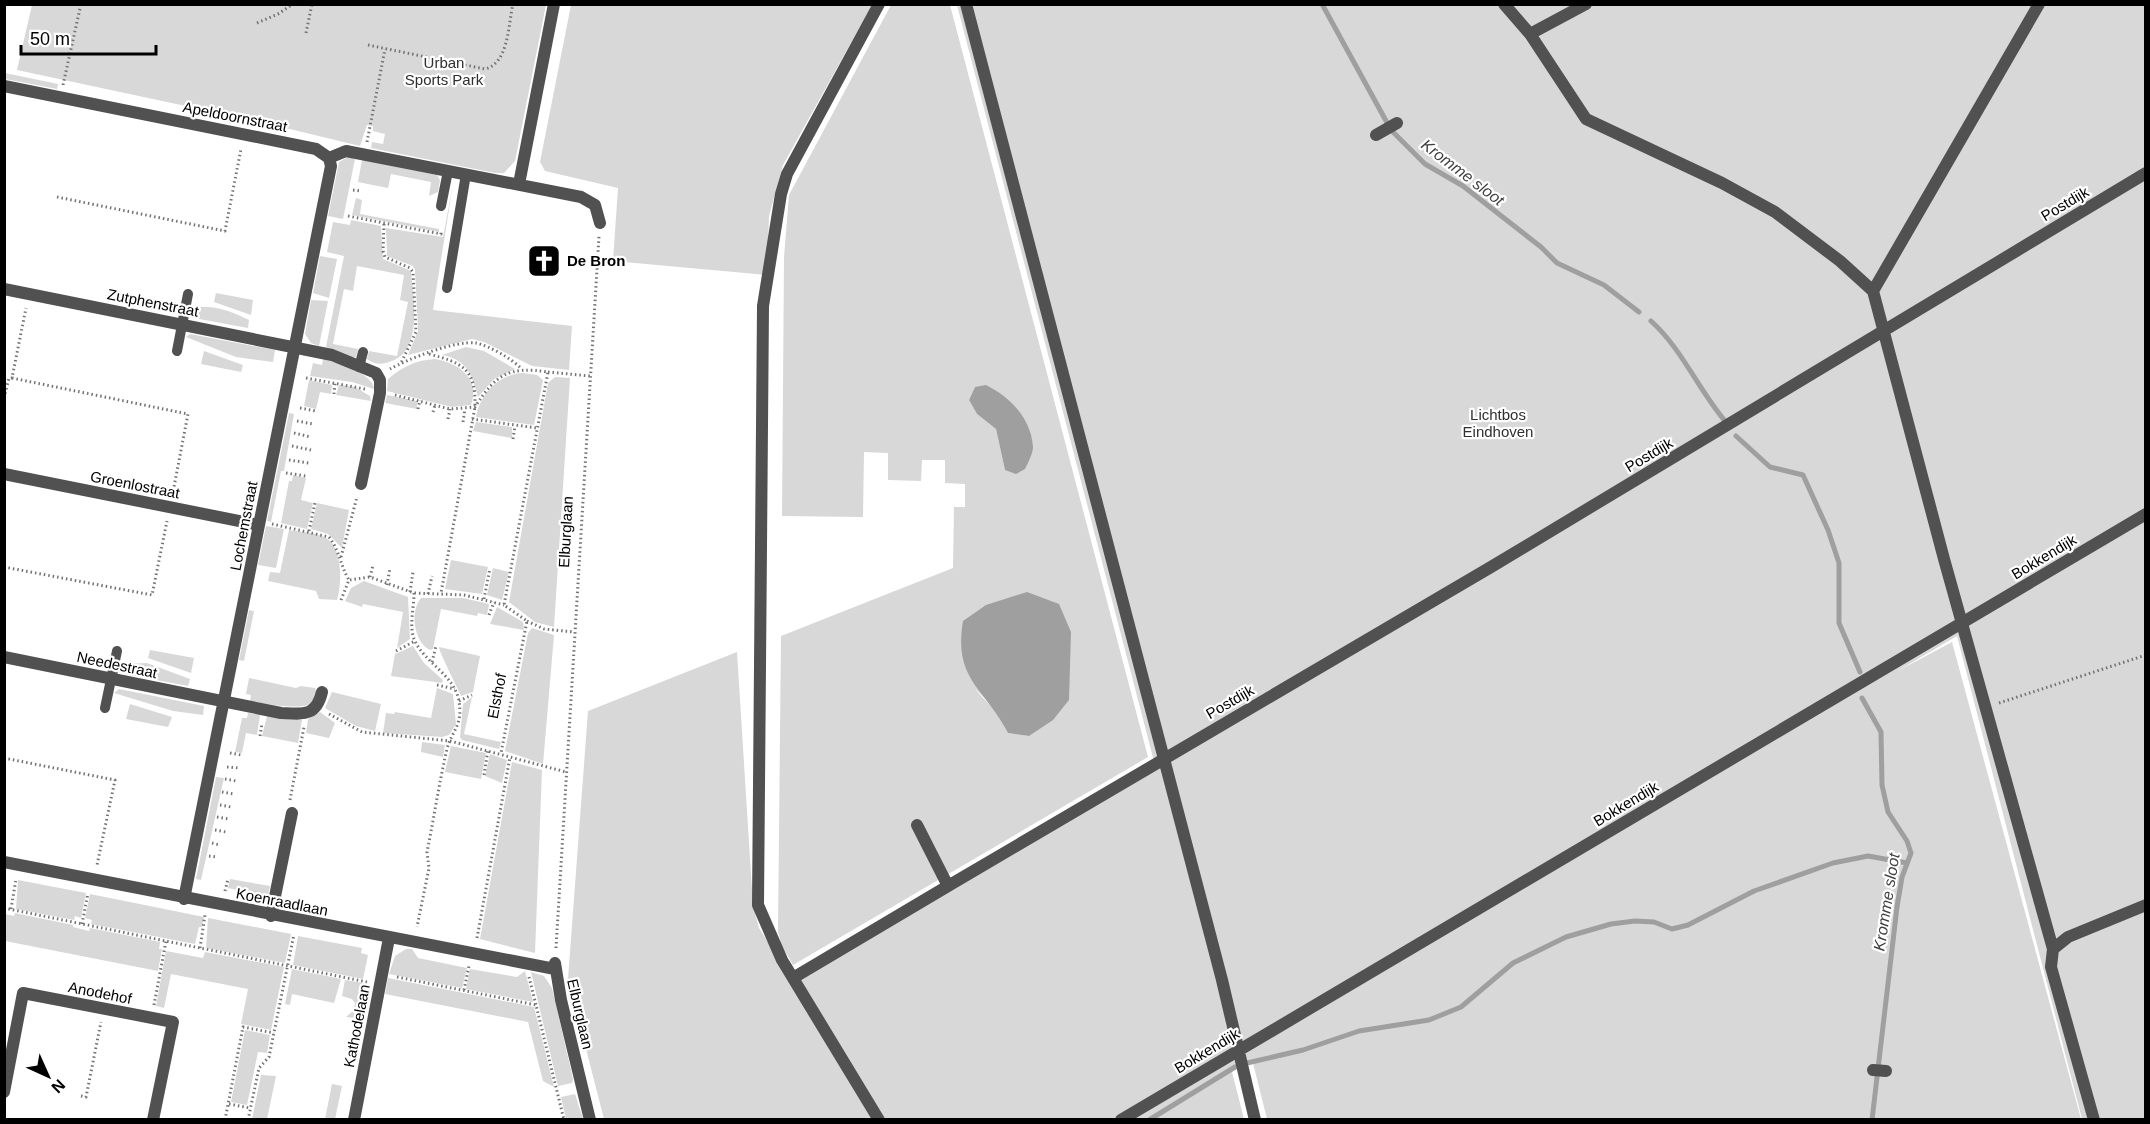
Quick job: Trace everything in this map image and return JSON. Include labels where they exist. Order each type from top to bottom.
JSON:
[{"type":"street","points":[[519,184],[554,4]]},
{"type":"street","points":[[879,4],[787,174],[781,194],[764,306],[758,905],[793,978],[879,1119]]},
{"type":"street","points":[[966,4],[1222,980],[1255,1119]]},
{"type":"street","points":[[1504,4],[1530,34],[1586,119],[1722,183],[1775,213],[1840,261],[1873,291],[2053,949],[2051,967],[2094,1119]]},
{"type":"street","points":[[1530,34],[1586,4]]},
{"type":"street","points":[[1873,291],[2039,4]]},
{"type":"street","name":"Apeldoornstraat","points":[[4,86],[316,149],[329,159]]},
{"type":"street","points":[[1381,132],[1397,123]]},
{"type":"street","points":[[329,159],[346,151],[581,197],[595,206],[600,223]]},
{"type":"street","name":"Lochemstraat","points":[[184,899],[331,166],[329,159]]},
{"type":"street","name":"Postdijk","points":[[793,978],[1491,567],[2145,173]]},
{"type":"street","name":"Zutphenstraat","points":[[4,289],[295,347]]},
{"type":"street","points":[[295,347],[332,355],[359,367],[373,370],[378,375],[380,393],[361,484]]},
{"type":"street","name":"Groenlostraat","points":[[4,474],[259,525]]},
{"type":"street","name":"Bokkendijk","points":[[1121,1119],[2145,514]]},
{"type":"street","name":"Needestraat","points":[[4,657],[224,702]]},
{"type":"street","points":[[224,702],[273,712],[306,713],[318,706],[322,692]]},
{"type":"street","points":[[271,915],[292,813]]},
{"type":"street","points":[[917,825],[948,886]]},
{"type":"street","name":"Koenraadlaan","points":[[4,862],[413,943],[555,966]]},
{"type":"street","points":[[2053,949],[2068,938],[2145,905]]},
{"type":"street","name":"Kathodelaan","points":[[354,1119],[389,938]]},
{"type":"street","name":"Elburglaan","points":[[555,966],[590,1119]]},
{"type":"street","name":"Anodehof","points":[[4,1092],[23,993],[173,1022],[153,1119]]},
{"type":"lane","points":[[441,206],[448,171]]},
{"type":"lane","points":[[447,288],[466,174]]},
{"type":"lane","points":[[177,351],[188,294]]},
{"type":"lane","points":[[359,367],[363,352]]},
{"type":"lane","points":[[105,708],[117,651]]},
{"type":"path","points":[[61,97],[81,4]]},
{"type":"path","points":[[257,23],[279,14],[293,4]]},
{"type":"path","points":[[306,33],[312,4]]},
{"type":"path","points":[[368,45],[485,69],[493,67],[501,59],[513,4]]},
{"type":"path","points":[[365,154],[385,49]]},
{"type":"path","points":[[57,197],[225,231],[241,149]]},
{"type":"path","points":[[353,190],[361,191]]},
{"type":"path","points":[[348,216],[441,234],[443,224]]},
{"type":"path","name":"Elburglaan","points":[[555,966],[600,223]]},
{"type":"path","points":[[384,224],[383,251],[385,257],[410,268],[413,272],[416,332],[402,363]]},
{"type":"path","points":[[4,398],[9,378],[12,378],[26,308]]},
{"type":"path","points":[[378,375],[402,363],[429,354],[459,345],[476,344],[521,368],[590,376]]},
{"type":"path","points":[[429,354],[454,361],[467,371],[475,386],[475,407],[441,593]]},
{"type":"path","points":[[306,378],[420,400],[450,409],[465,409],[475,407],[492,383],[521,368]]},
{"type":"path","points":[[504,605],[548,372]]},
{"type":"path","points":[[12,378],[188,414],[171,500]]},
{"type":"path","points":[[334,394],[335,382]]},
{"type":"path","points":[[418,409],[420,400]]},
{"type":"path","points":[[433,412],[435,405]]},
{"type":"path","points":[[300,408],[316,411]]},
{"type":"path","points":[[448,419],[450,409]]},
{"type":"path","points":[[463,422],[465,409]]},
{"type":"path","points":[[472,419],[537,428]]},
{"type":"path","points":[[297,421],[313,424]]},
{"type":"path","points":[[513,438],[515,426]]},
{"type":"path","points":[[294,433],[311,437]]},
{"type":"path","points":[[292,446],[311,450]]},
{"type":"path","points":[[289,460],[309,463]]},
{"type":"path","points":[[286,472],[306,476]]},
{"type":"path","points":[[349,580],[343,570],[341,556],[361,484]]},
{"type":"path","points":[[309,531],[315,503]]},
{"type":"path","points":[[4,567],[152,596],[169,514]]},
{"type":"path","points":[[259,525],[266,523],[329,537],[341,556]]},
{"type":"path","points":[[370,577],[373,565]]},
{"type":"path","points":[[387,585],[390,568]]},
{"type":"path","points":[[484,599],[490,568]]},
{"type":"path","points":[[413,572],[412,627],[415,641],[455,689],[459,701],[458,728],[450,741],[427,852],[429,868],[413,943]]},
{"type":"path","points":[[428,594],[432,576]]},
{"type":"path","points":[[349,580],[370,577],[412,593],[441,593],[484,599],[504,605],[527,621],[544,629],[575,632]]},
{"type":"path","points":[[341,600],[349,580]]},
{"type":"path","points":[[489,615],[494,602]]},
{"type":"path","name":"Elsthof","points":[[501,753],[527,621]]},
{"type":"path","points":[[396,651],[415,641]]},
{"type":"path","points":[[432,662],[436,646]]},
{"type":"path","points":[[1986,708],[2145,655]]},
{"type":"path","points":[[437,686],[455,689]]},
{"type":"path","points":[[459,701],[472,694]]},
{"type":"path","points":[[318,706],[362,732],[450,741],[566,772]]},
{"type":"path","points":[[292,813],[289,804],[306,713]]},
{"type":"path","points":[[484,776],[488,750]]},
{"type":"path","points":[[230,753],[241,756]]},
{"type":"path","points":[[477,942],[510,757]]},
{"type":"path","points":[[4,758],[116,780],[94,872]]},
{"type":"path","points":[[227,766],[239,768]]},
{"type":"path","points":[[225,779],[236,781]]},
{"type":"path","points":[[222,792],[234,794]]},
{"type":"path","points":[[220,804],[231,807]]},
{"type":"path","points":[[217,817],[229,819]]},
{"type":"path","points":[[214,830],[226,832]]},
{"type":"path","points":[[212,843],[220,845]]},
{"type":"path","points":[[209,856],[218,857]]},
{"type":"path","points":[[11,909],[16,877]]},
{"type":"path","points":[[225,891],[228,879]]},
{"type":"path","points":[[82,924],[88,892]]},
{"type":"path","points":[[4,908],[374,983]]},
{"type":"path","points":[[199,908],[206,917],[200,948]]},
{"type":"path","points":[[248,1119],[258,1068],[269,1057],[294,935]]},
{"type":"path","points":[[154,1007],[166,941]]},
{"type":"path","points":[[464,990],[469,966]]},
{"type":"path","points":[[528,971],[564,1119]]},
{"type":"path","points":[[389,976],[536,1005]]},
{"type":"path","points":[[81,1096],[86,1097],[104,1008]]},
{"type":"path","points":[[225,1119],[243,1027],[274,1034]]},
{"type":"path","points":[[228,1104],[250,1108]]},
{"type":"green space","name":"Urban Sports Park","points":[[32,4],[546,5],[515,161],[504,173],[495,173],[371,148],[372,142],[383,144],[385,134],[373,131],[373,126],[367,125],[360,146],[261,122],[17,70]]},
{"type":"green space","points":[[571,5],[872,5],[783,165],[769,216],[767,275],[613,261],[618,188],[545,171],[540,162]]},
{"type":"green space","points":[[891,5],[950,5],[1148,757],[793,965],[782,946],[778,932],[781,636],[953,568],[954,507],[965,507],[965,484],[945,483],[945,460],[922,460],[921,481],[888,480],[888,453],[864,452],[863,517],[782,516],[784,257],[789,195]],"holes":[[[975,387],[1025,469],[1005,470],[996,429],[977,414],[969,400]],[[975,689],[1029,736],[1008,733],[998,714]]]},
{"type":"green space","name":"Lichtbos Eindhoven","points":[[957,5],[2145,5],[2145,1119],[2082,1119],[1957,636],[1896,672],[1952,642],[2081,1119],[1267,1119],[1252,1059],[1232,1072],[1244,1119],[884,1119],[800,981],[1156,769]]},
{"type":"green space","points":[[5,73],[58,84],[57,89],[5,79]]},
{"type":"green space","points":[[348,157],[355,159],[343,219],[328,216],[339,162]]},
{"type":"green space","points":[[362,160],[437,175],[440,180],[438,192],[429,196],[431,182],[391,174],[388,188],[358,182]]},
{"type":"green space","points":[[453,184],[433,310],[572,326],[569,370],[532,366],[484,342],[472,339],[408,355],[418,331],[415,270],[413,266],[387,256],[386,228],[443,237]]},
{"type":"green space","points":[[356,198],[362,200],[360,214],[439,229],[439,232],[352,215]]},
{"type":"green space","points":[[351,220],[381,226],[383,259],[411,271],[414,309],[412,336],[400,357],[386,363],[374,363],[367,359],[369,351],[397,356],[408,302],[400,300],[404,275],[357,266],[353,291],[344,289],[333,344],[358,349],[356,357],[353,358],[326,347],[344,256],[327,252],[333,222],[350,225]]},
{"type":"green space","points":[[320,256],[337,259],[329,298],[313,293]]},
{"type":"green space","points":[[216,293],[253,300],[251,315],[214,302]]},
{"type":"green space","points":[[311,300],[328,301],[319,346],[311,343],[305,334]]},
{"type":"green space","points":[[206,307],[228,311],[249,320],[248,328],[194,318],[190,314],[191,308]]},
{"type":"green space","points":[[190,334],[275,350],[273,362],[236,357],[186,337]]},
{"type":"green space","points":[[466,347],[484,351],[515,369],[494,379],[478,397],[468,370],[458,361],[442,355]]},
{"type":"green space","points":[[204,351],[243,365],[241,372],[201,364]]},
{"type":"green space","points":[[323,359],[345,366],[368,378],[374,389],[352,382],[310,376],[313,363],[322,365]]},
{"type":"green space","points":[[435,359],[452,364],[465,373],[473,387],[471,405],[452,407],[387,391],[388,379],[399,371],[415,363]]},
{"type":"green space","points":[[523,373],[537,375],[543,380],[534,425],[476,417],[486,393],[492,387],[506,377]]},
{"type":"green space","points":[[555,377],[570,378],[554,627],[535,622],[509,602],[548,383]]},
{"type":"green space","points":[[309,380],[332,385],[331,394],[320,392],[316,409],[304,406]]},
{"type":"green space","points":[[339,385],[355,387],[370,396],[371,401],[336,395]]},
{"type":"green space","points":[[387,395],[417,401],[417,409],[385,403]]},
{"type":"green space","points":[[289,413],[294,414],[284,471],[281,471],[271,522],[267,521]]},
{"type":"green space","points":[[476,422],[512,427],[512,438],[473,431]]},
{"type":"green space","points":[[293,475],[306,478],[301,500],[313,503],[307,529],[281,523],[289,481],[292,481]]},
{"type":"green space","points":[[317,503],[349,510],[342,548],[328,534],[311,529]]},
{"type":"green space","points":[[266,526],[284,529],[276,568],[258,565]]},
{"type":"green space","points":[[289,530],[318,534],[332,543],[340,567],[337,600],[319,599],[316,591],[268,581],[270,572],[280,573]]},
{"type":"green space","points":[[451,560],[488,567],[482,594],[445,589]]},
{"type":"green space","points":[[493,568],[509,572],[502,600],[487,595]]},
{"type":"green space","points":[[364,581],[408,597],[410,639],[397,648],[403,612],[363,604],[362,607],[345,601],[351,588]]},
{"type":"green space","points":[[421,598],[463,598],[489,604],[487,615],[478,613],[477,616],[441,609],[433,649],[430,650],[420,640],[415,625],[415,610]]},
{"type":"green space","points":[[497,607],[523,622],[524,630],[490,624]]},
{"type":"green space","points":[[249,610],[254,611],[244,661],[239,660]]},
{"type":"green space","points":[[532,628],[554,635],[543,764],[505,751],[528,633]]},
{"type":"green space","points":[[413,646],[424,663],[443,680],[442,683],[391,676],[395,654]]},
{"type":"green space","points":[[439,647],[480,656],[473,692],[461,696]]},
{"type":"green space","points":[[150,650],[194,658],[191,673],[148,658]]},
{"type":"green space","points":[[737,652],[753,906],[759,928],[795,985],[872,1119],[604,1119],[568,979],[588,711]]},
{"type":"green space","points":[[147,663],[190,679],[188,686],[124,674],[119,667],[120,664]]},
{"type":"green space","points":[[249,678],[296,688],[301,686],[315,688],[317,697],[313,703],[293,707],[250,701],[251,695],[246,694]]},
{"type":"green space","points":[[437,688],[453,694],[456,724],[449,735],[442,737],[383,733],[386,713],[394,714],[395,712],[431,718]]},
{"type":"green space","points":[[119,689],[204,706],[203,715],[173,711],[114,693]]},
{"type":"green space","points":[[332,692],[381,704],[375,731],[356,726],[325,708]]},
{"type":"green space","points":[[472,697],[464,734],[501,742],[499,749],[462,740],[460,737],[463,704]]},
{"type":"green space","points":[[130,704],[172,717],[168,727],[126,719]]},
{"type":"green space","points":[[320,712],[335,723],[329,738],[306,733],[308,719]]},
{"type":"green space","points":[[248,713],[260,715],[257,735],[246,733],[242,753],[235,752],[242,718],[247,718]]},
{"type":"green space","points":[[267,716],[302,720],[298,743],[262,736]]},
{"type":"green space","points":[[422,742],[445,745],[443,757],[421,752]]},
{"type":"green space","points":[[451,746],[486,753],[481,779],[445,772]]},
{"type":"green space","points":[[490,754],[507,760],[502,783],[485,776]]},
{"type":"green space","points":[[512,762],[542,770],[535,953],[480,939]]},
{"type":"green space","points":[[216,777],[224,778],[201,880],[196,879]]},
{"type":"green space","points":[[230,879],[270,886],[268,896],[228,888]]},
{"type":"green space","points":[[18,880],[86,893],[81,918],[75,916],[74,920],[16,909]]},
{"type":"green space","points":[[90,894],[204,917],[202,927],[199,927],[195,944],[91,924],[92,920],[85,918]]},
{"type":"green space","points":[[15,913],[73,925],[73,927],[89,931],[90,928],[160,942],[159,949],[162,949],[158,971],[5,941],[5,914],[14,916]]},
{"type":"green space","points":[[208,918],[291,934],[285,963],[206,948]]},
{"type":"green space","points":[[298,936],[362,948],[361,953],[368,955],[363,979],[293,965]]},
{"type":"green space","points":[[406,949],[412,949],[418,958],[467,968],[462,988],[389,974],[395,956]]},
{"type":"green space","points":[[166,951],[203,958],[205,952],[284,967],[271,1030],[241,1024],[248,989],[171,974],[164,1008],[156,1006]]},
{"type":"green space","points":[[292,969],[341,979],[334,1003],[292,994],[290,1005],[285,1004]]},
{"type":"green space","points":[[470,969],[517,977],[525,971],[533,1002],[466,989]]},
{"type":"green space","points":[[531,972],[544,976],[552,988],[573,1079],[572,1083],[558,1086]]},
{"type":"green space","points":[[388,978],[534,1007],[554,1087],[543,1081],[528,1022],[385,994]]},
{"type":"green space","points":[[345,980],[363,983],[355,1018],[346,1017],[354,1010],[355,1003],[352,999],[342,996]]},
{"type":"green space","points":[[245,1030],[270,1035],[267,1053],[258,1052],[247,1105],[231,1102]]},
{"type":"green space","points":[[261,1075],[276,1076],[267,1119],[252,1119]]},
{"type":"green space","points":[[332,1084],[342,1086],[335,1119],[325,1119]]},
{"type":"green space","points":[[575,1094],[583,1119],[566,1119],[561,1097]]},
{"type":"shaded area","points":[[986,385],[1011,402],[1028,427],[1032,452],[1025,469],[1016,474],[1005,470],[996,429],[977,414],[969,400],[975,387]]},
{"type":"shaded area","points":[[1027,592],[1059,604],[1071,632],[1069,700],[1053,720],[1029,736],[1008,733],[973,682],[963,657],[961,641],[963,621],[986,605]]},
{"type":"waterway","name":"Kromme sloot","points":[[1322,4],[1391,130],[1425,164],[1463,186],[1541,247],[1557,263],[1604,285],[1639,312]]},
{"type":"waterway","name":"Kromme sloot","points":[[1651,321],[1672,344],[1725,421]]},
{"type":"waterway","name":"Kromme sloot","points":[[1736,436],[1770,467],[1803,475],[1828,530],[1839,563],[1839,623],[1860,672]]},
{"type":"waterway","name":"Kromme sloot","points":[[1862,698],[1881,732],[1882,785],[1888,812],[1907,841],[1911,853],[1902,877],[1897,907],[1872,1120]]},
{"type":"waterway","points":[[1247,1063],[1303,1050],[1359,1031],[1429,1020],[1461,1007],[1513,963],[1566,937],[1611,924],[1635,921],[1654,922],[1672,929],[1688,925],[1754,891],[1833,863],[1868,856],[1907,863]]},
{"type":"waterway","points":[[1149,1120],[1235,1067]]},
{"type":"place","name":"De Bron","points":[[544,261]]}]
